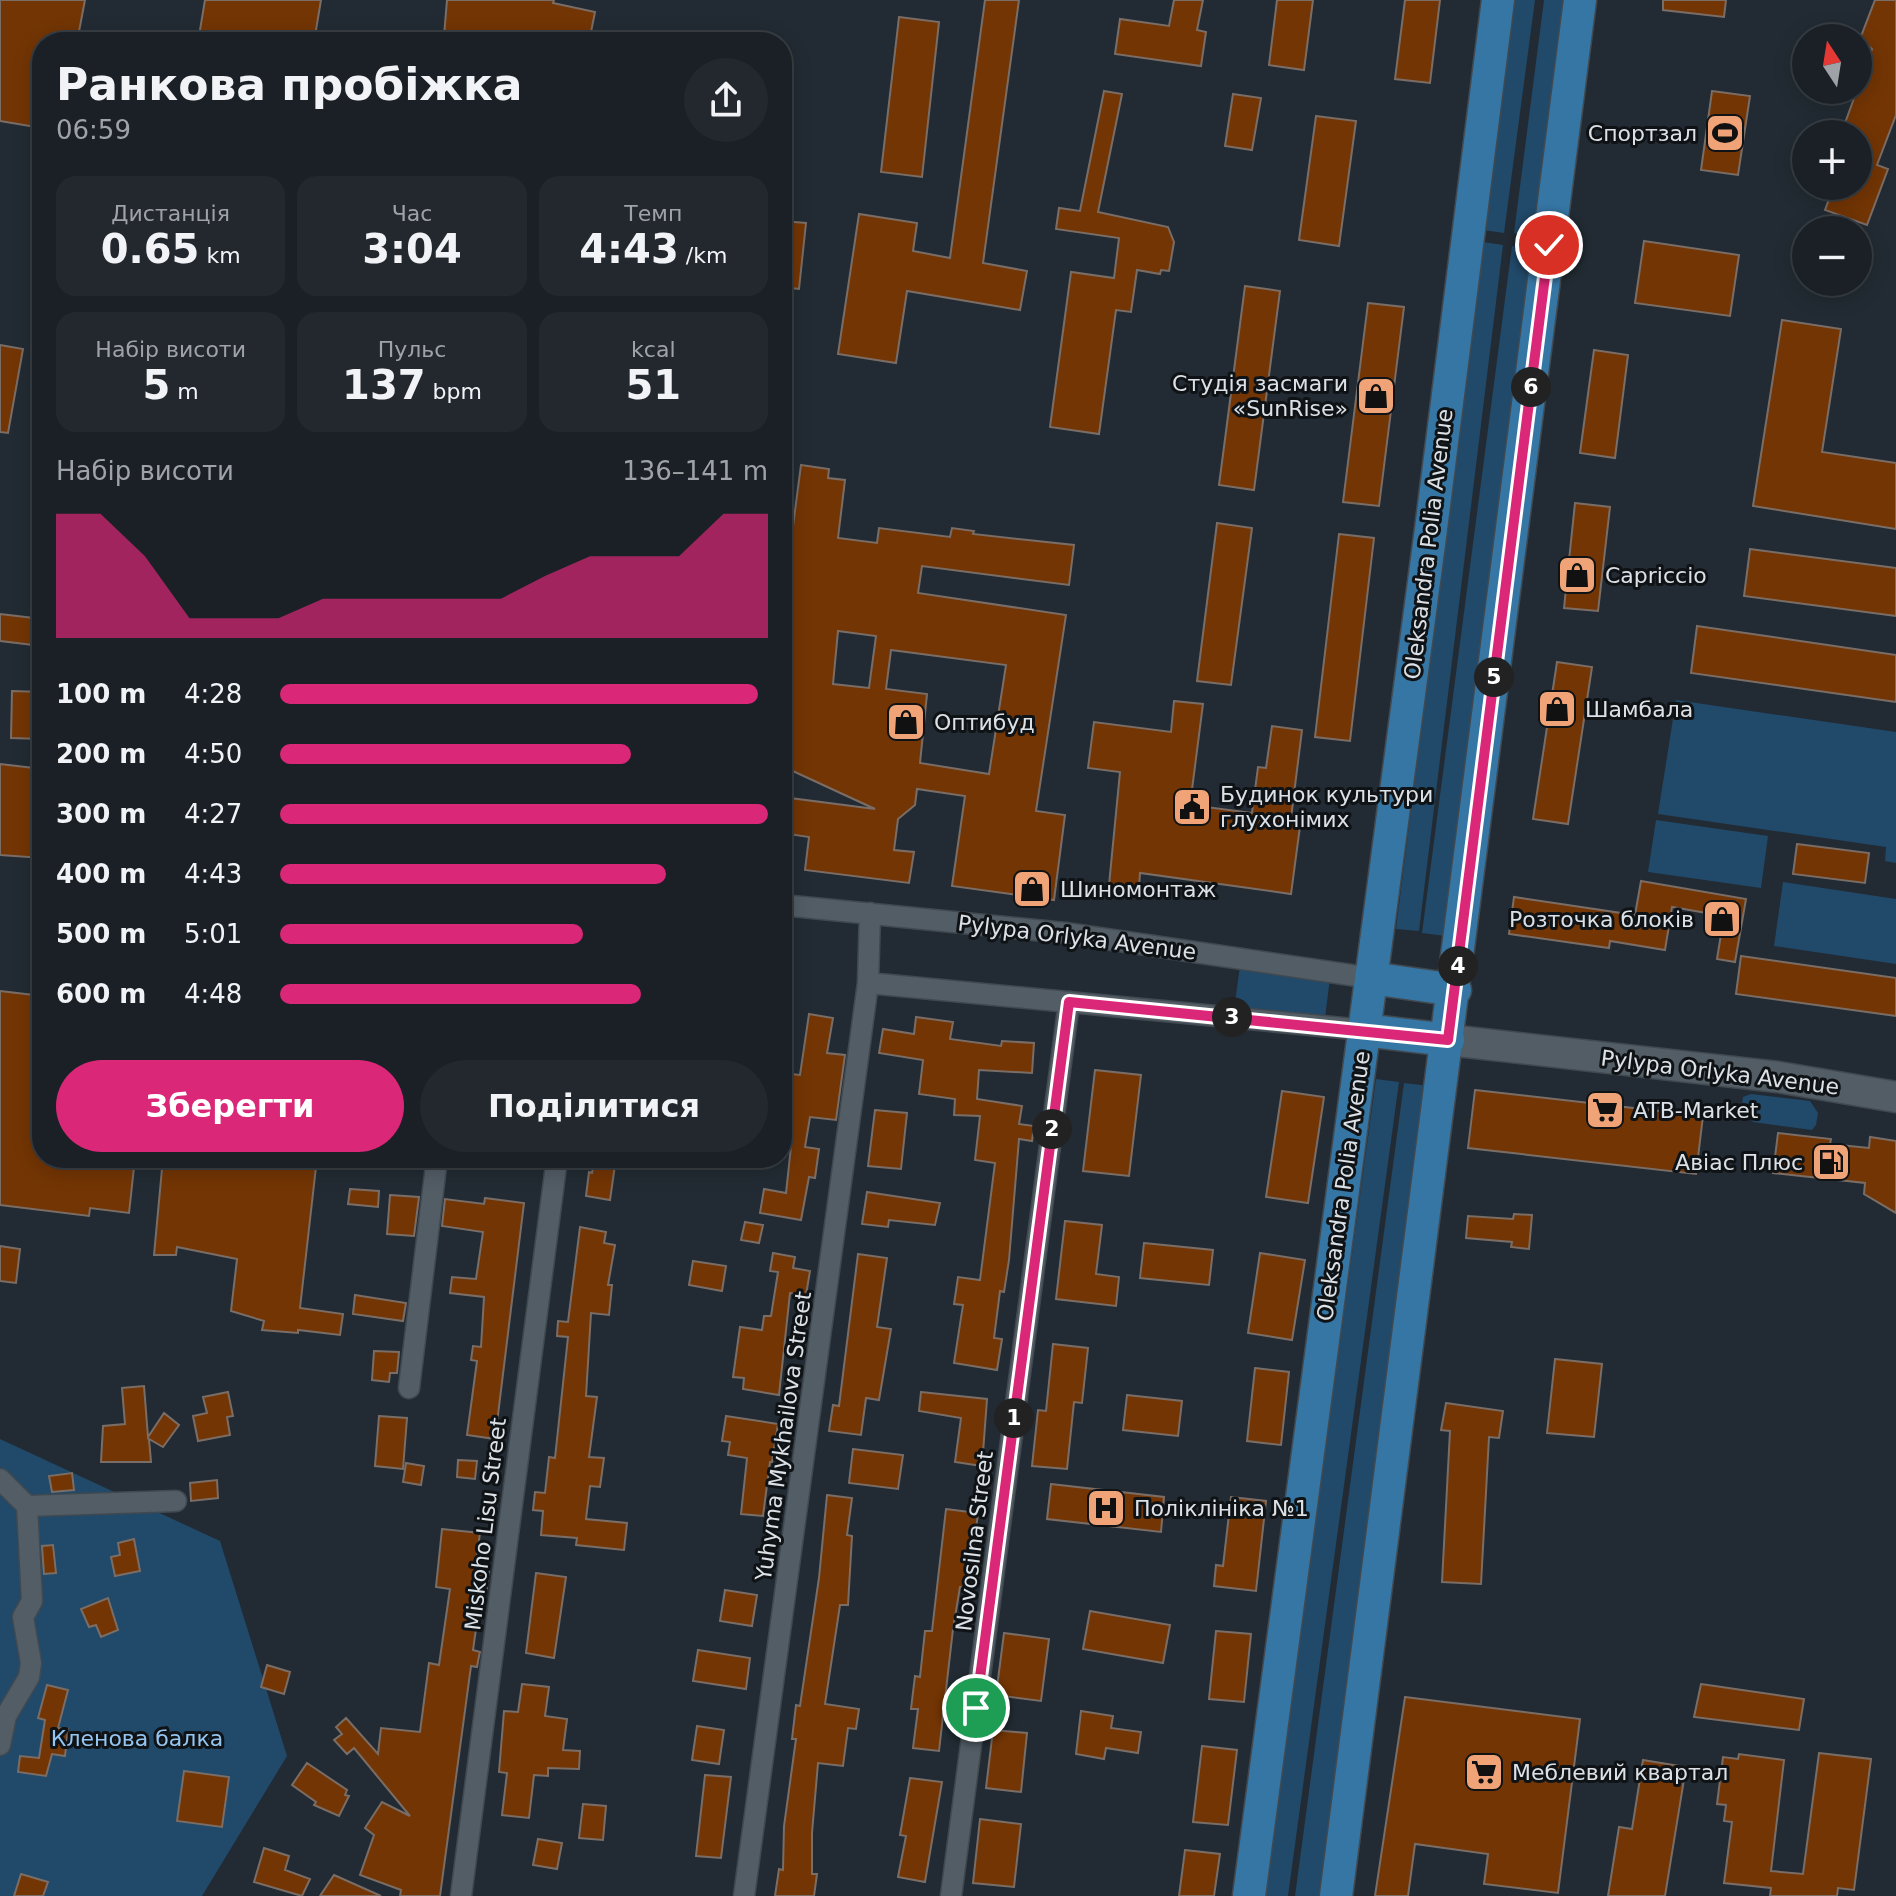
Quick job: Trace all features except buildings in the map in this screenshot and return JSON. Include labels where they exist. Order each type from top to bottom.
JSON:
[{"type":"main road","name":"Oleksandra Polia Avenue","points":[[1249,1896],[1498,0]]},
{"type":"main road","points":[[1336,1896],[1580,0]]},
{"type":"main road","points":[[1371,978],[1455,990]]},
{"type":"main road","points":[[1364,1030],[1448,1040]]},
{"type":"main road","name":"Pylypa Orlyka Avenue","points":[[1448,1040],[1778,1077],[1896,1097]]},
{"type":"street","name":"Pylypa Orlyka Avenue","points":[[792,906],[1065,933],[1371,978]]},
{"type":"street","name":"Yuhyma Mykhailova Street","points":[[744,1896],[868,983],[870,913]]},
{"type":"street","points":[[868,983],[1364,1030]]},
{"type":"street","name":"Novosilna Street","points":[[951,1896],[1069,1002]]},
{"type":"street","points":[[409,1388],[436,1168]]},
{"type":"street","name":"Miskoho Lisu Street","points":[[461,1896],[556,1168]]},
{"type":"street","points":[[0,1479],[27,1506],[32,1601],[23,1617],[31,1663],[29,1677],[6,1716],[0,1745]]},
{"type":"street","points":[[27,1506],[176,1501]]},
{"type":"green space","points":[[1513,0],[1535,0],[1504,233],[1483,230]]},
{"type":"green space","points":[[1544,0],[1565,0],[1534,236],[1514,233]]},
{"type":"green space","points":[[1483,242],[1503,245],[1419,931],[1396,929]]},
{"type":"green space","points":[[1512,246],[1534,248],[1445,936],[1422,933]]},
{"type":"green space","points":[[1676,700],[1896,732],[1896,863],[1885,861],[1886,847],[1658,814]]},
{"type":"green space","points":[[1656,820],[1768,836],[1761,888],[1648,872]]},
{"type":"green space","points":[[1783,882],[1896,899],[1896,964],[1774,946]]},
{"type":"green space","points":[[1240,966],[1330,978],[1325,1018],[1234,1010]]},
{"type":"green space","points":[[1376,1079],[1399,1082],[1288,1896],[1264,1896]]},
{"type":"green space","points":[[1404,1083],[1429,1086],[1321,1896],[1295,1896]]},
{"type":"green space","points":[[1751,1094],[1810,1101],[1818,1113],[1816,1125],[1812,1130],[1753,1122],[1742,1104],[1743,1097]]},
{"type":"green space","name":"Кленова балка","points":[[0,1439],[220,1541],[287,1756],[202,1896],[0,1896]]},
{"type":"place","name":"Спортзал","points":[[1725,133]]},
{"type":"place","name":"Студія засмаги «SunRise»","points":[[1376,396]]},
{"type":"place","name":"Capriccio","points":[[1577,575]]},
{"type":"place","name":"Шамбала","points":[[1557,709]]},
{"type":"place","name":"Оптибуд","points":[[906,722]]},
{"type":"place","name":"Будинок культури глухонімих","points":[[1192,807]]},
{"type":"place","name":"Шиномонтаж","points":[[1032,889]]},
{"type":"place","name":"Розточка блоків","points":[[1722,919]]},
{"type":"place","name":"ATB-Market","points":[[1605,1110]]},
{"type":"place","name":"Авіас Плюс","points":[[1831,1162]]},
{"type":"place","name":"Поліклініка №1","points":[[1106,1508]]},
{"type":"place","name":"Меблевий квартал","points":[[1484,1772]]},
{"type":"route","points":[[976,1708],[1069,1002],[1448,1040],[1549,245]]}]
